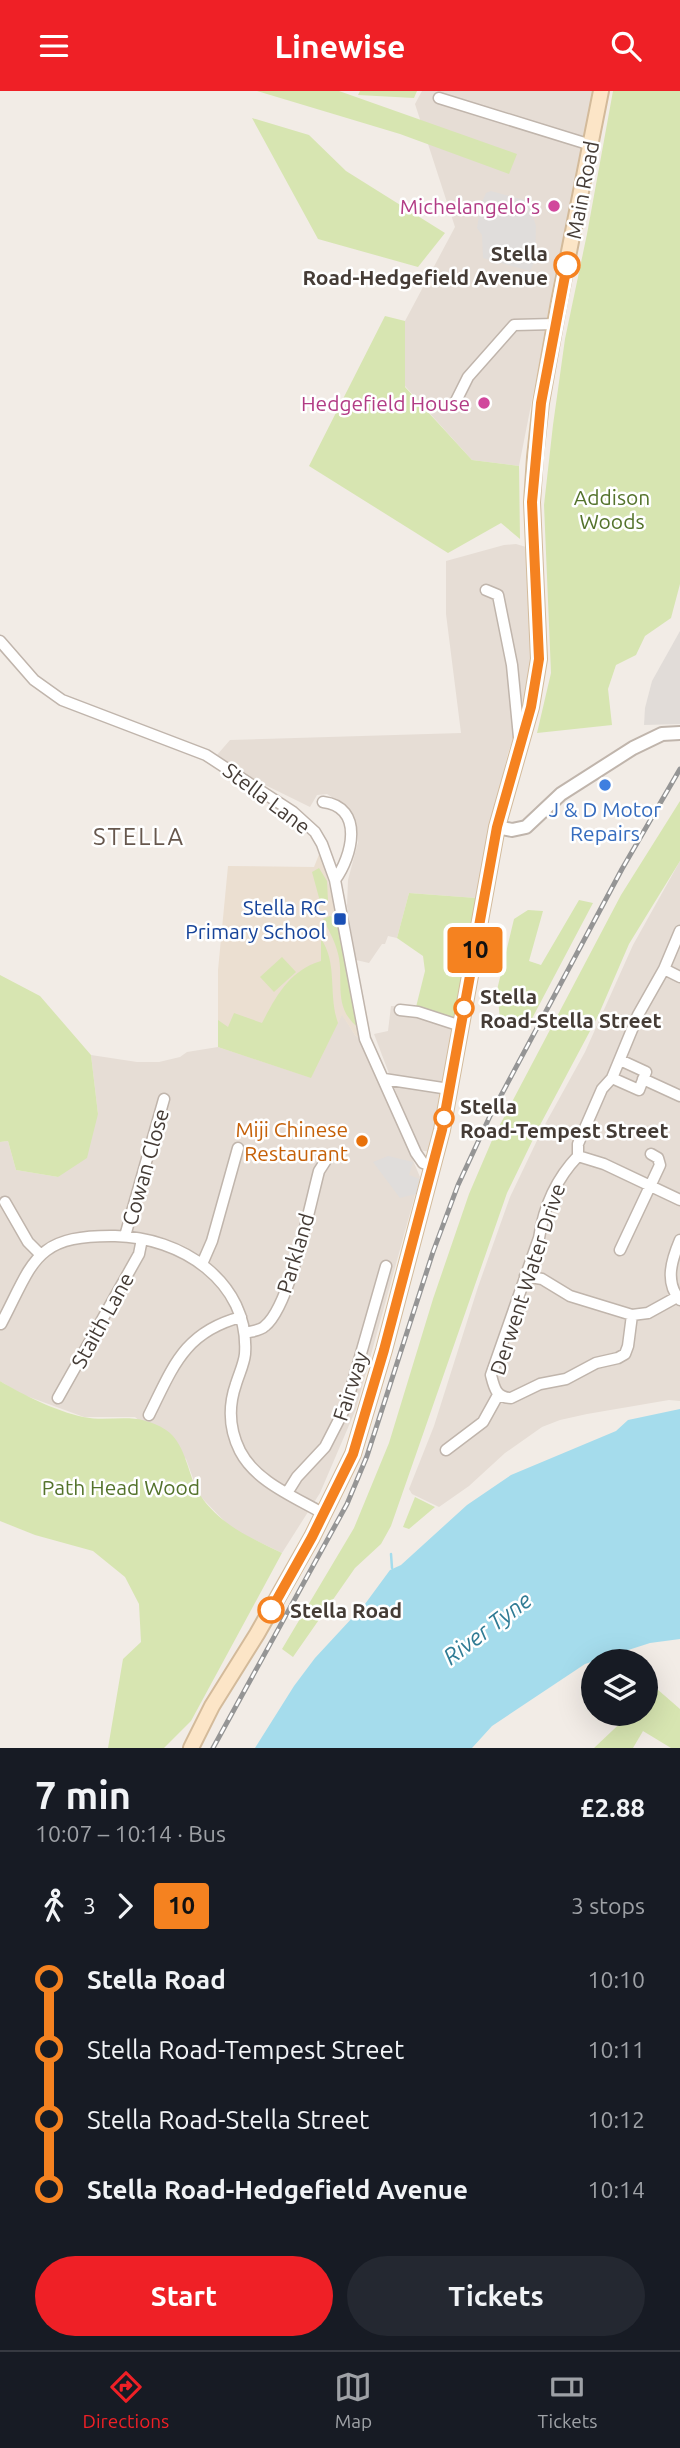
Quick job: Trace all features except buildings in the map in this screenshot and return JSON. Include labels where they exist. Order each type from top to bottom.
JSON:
[{"type":"main road","name":"Main Road","points":[[497,827],[531,707],[539,659],[532,502],[541,403],[601,91]]},
{"type":"main road","points":[[191,1748],[212,1706],[257,1634],[324,1514],[353,1454],[433,1166],[497,827]]},
{"type":"street","points":[[439,98],[591,145]]},
{"type":"street","points":[[456,401],[468,377],[514,325],[555,324]]},
{"type":"street","points":[[486,590],[498,595],[512,665],[520,746]]},
{"type":"street","name":"Stella Lane","points":[[0,641],[34,680],[62,700],[206,755],[293,812],[315,832],[335,880],[365,1039],[419,1159],[433,1166]]},
{"type":"street","points":[[497,827],[512,830],[526,827],[561,794],[651,738],[680,733]]},
{"type":"street","points":[[323,802],[339,809],[351,829],[351,850],[335,880]]},
{"type":"street","name":"Derwent Water Drive","points":[[632,1315],[628,1346],[625,1354],[618,1358],[596,1363],[575,1375],[540,1384],[511,1398],[498,1395],[494,1389],[491,1375],[539,1238],[541,1221],[560,1175],[578,1156],[578,1144],[597,1100],[612,1078],[638,1015],[664,969],[680,931]]},
{"type":"street","points":[[664,969],[680,977]]},
{"type":"street","points":[[400,1010],[418,1012],[461,1026]]},
{"type":"street","points":[[612,1078],[639,1090],[646,1072],[620,1061]]},
{"type":"street","points":[[383,1079],[449,1089]]},
{"type":"street","points":[[643,1079],[680,1096]]},
{"type":"street","name":"Cowan Close","points":[[125,1236],[164,1099]]},
{"type":"street","points":[[202,1264],[212,1241],[238,1148]]},
{"type":"street","points":[[620,1250],[660,1165],[658,1159],[651,1154]]},
{"type":"street","points":[[578,1156],[604,1164],[680,1200]]},
{"type":"street","name":"Parkland","points":[[245,1333],[268,1325],[279,1304],[291,1274],[319,1171],[328,1157]]},
{"type":"street","points":[[5,1202],[28,1242],[40,1254]]},
{"type":"street","points":[[1,1324],[40,1254],[60,1242],[125,1236],[164,1245],[202,1264],[229,1290],[245,1333],[245,1356],[230,1405],[231,1426],[245,1461],[267,1481],[324,1514]]},
{"type":"street","name":"Staith Lane","points":[[58,1398],[139,1254],[142,1239]]},
{"type":"street","points":[[525,1276],[542,1279],[570,1296],[632,1315],[648,1313],[678,1298],[673,1287],[671,1262],[680,1240]]},
{"type":"street","name":"Fairway","points":[[287,1493],[297,1477],[325,1447],[346,1406],[386,1266]]},
{"type":"street","points":[[149,1415],[174,1365],[198,1336],[220,1323],[241,1317]]},
{"type":"street","points":[[446,1450],[483,1422],[498,1395]]},
{"type":"shaded area","points":[[422,91],[593,91],[519,466],[472,460],[405,386],[405,321],[455,227],[415,104]]},
{"type":"shaded area","points":[[491,191],[528,201],[536,226],[535,260],[530,271],[483,258],[482,235],[477,228],[481,204],[486,193]]},
{"type":"shaded area","points":[[516,544],[526,547],[532,666],[521,718],[508,753],[476,898],[409,893],[397,938],[388,936],[385,944],[382,944],[369,963],[356,960],[347,906],[348,880],[358,842],[357,829],[350,812],[327,794],[317,795],[310,807],[253,779],[217,755],[230,740],[461,733],[446,614],[446,561]]},
{"type":"shaded area","points":[[680,631],[680,724],[644,725],[652,681]]},
{"type":"shaded area","points":[[320,852],[339,921],[363,1041],[355,1035],[342,1015],[311,1078],[218,1047],[218,970],[228,866],[314,867]]},
{"type":"shaded area","points":[[680,861],[680,1401],[669,1400],[587,1414],[542,1427],[505,1453],[469,1486],[439,1507],[412,1494],[409,1489],[434,1426],[510,1197],[543,1128],[585,1052],[633,945]]},
{"type":"shaded area","points":[[391,1006],[416,1007],[456,1020],[430,1152],[417,1147],[374,1034],[388,1031]]},
{"type":"shaded area","points":[[342,1014],[355,1035],[363,1041],[420,1177],[356,1409],[320,1493],[282,1553],[232,1529],[199,1495],[186,1459],[135,1417],[84,1417],[21,1394],[0,1381],[0,1142],[8,1141],[16,1170],[58,1177],[98,1114],[91,1055],[137,1062],[159,1062],[180,1057],[187,1052],[218,1047],[310,1077]]},
{"type":"shaded area","points":[[388,1156],[413,1162],[409,1175],[420,1179],[416,1194],[400,1198],[373,1162]]},
{"type":"green space","points":[[257,91],[339,91],[517,154],[509,174],[400,134]]},
{"type":"green space","points":[[360,91],[417,91],[414,98],[358,95]]},
{"type":"green space","name":"Addison Woods","points":[[613,91],[680,91],[680,584],[671,618],[645,636],[636,655],[616,665],[608,689],[612,725],[537,733],[551,673],[544,505],[553,425],[565,339]]},
{"type":"green space","points":[[252,118],[309,135],[346,171],[445,233],[418,267],[318,239]]},
{"type":"green space","points":[[385,316],[405,321],[405,387],[472,460],[519,466],[520,539],[501,523],[448,553],[309,466]]},
{"type":"green space","points":[[680,801],[680,861],[629,944],[598,1016],[507,1193],[391,1526],[381,1544],[355,1568],[293,1657],[282,1649],[354,1528],[389,1443],[433,1299],[469,1194],[493,1138],[621,895]]},
{"type":"green space","points":[[319,868],[327,881],[328,901],[321,905],[312,872]]},
{"type":"green space","points":[[409,893],[476,898],[456,1020],[416,1007],[425,971],[423,956],[397,938]]},
{"type":"green space","points":[[579,900],[593,903],[527,1028],[500,1019],[497,990],[514,919],[528,910],[543,911],[529,961],[541,965]]},
{"type":"green space","points":[[330,916],[339,920],[360,1029],[345,1011],[342,1002],[337,950],[323,919]]},
{"type":"green space","points":[[321,939],[329,958],[338,1023],[311,1078],[218,1047],[218,1020],[228,1027],[234,1013],[262,1023],[292,977],[321,961]]},
{"type":"green space","points":[[282,957],[296,972],[274,992],[260,977]]},
{"type":"green space","points":[[0,975],[40,996],[91,1055],[98,1114],[87,1158],[58,1177],[16,1170],[8,1141],[0,1142]]},
{"type":"green space","name":"Path Head Wood","points":[[0,1381],[62,1411],[83,1417],[144,1420],[166,1430],[183,1452],[200,1495],[217,1515],[237,1530],[282,1553],[191,1721],[164,1748],[108,1748],[123,1659],[141,1642],[139,1604],[125,1577],[93,1551],[35,1535],[0,1521]]},
{"type":"green space","points":[[415,1497],[435,1507],[409,1529],[403,1527]]},
{"type":"green space","points":[[658,1690],[680,1709],[680,1748],[671,1748],[643,1731],[633,1748],[594,1748],[617,1726],[658,1726]]},
{"type":"water","name":"River Tyne","points":[[680,1409],[680,1639],[650,1643],[631,1649],[581,1649],[581,1667],[492,1726],[472,1748],[255,1748],[315,1658],[365,1604],[390,1570],[401,1565],[467,1505],[511,1475],[616,1431],[628,1420]]},
{"type":"waterway","points":[[391,1554],[392,1568]]},
{"type":"railway","points":[[213,1748],[347,1504],[367,1456],[433,1252],[458,1185],[490,1116],[622,869],[680,769]]},
{"type":"bus line","name":"10","points":[[271,1610],[312,1537],[353,1454],[384,1350],[442,1130],[497,827],[531,707],[539,659],[532,502],[535,457],[541,403],[567,265]]},
{"type":"place","name":"Michelangelo's","points":[[554,206]]},
{"type":"place","name":"Stella Road-Hedgefield Avenue","points":[[567,265]]},
{"type":"place","name":"Hedgefield House","points":[[484,403]]},
{"type":"place","name":"J & D Motor Repairs","points":[[605,785]]},
{"type":"place","name":"Stella RC Primary School","points":[[340,919]]},
{"type":"place","name":"Stella Road-Stella Street","points":[[464,1008]]},
{"type":"place","name":"Stella Road-Tempest Street","points":[[444,1118]]},
{"type":"place","name":"Miji Chinese Restaurant","points":[[362,1141]]},
{"type":"place","name":"Stella Road","points":[[271,1610]]},
{"type":"district","name":"STELLA","points":[[139,836]]}]
